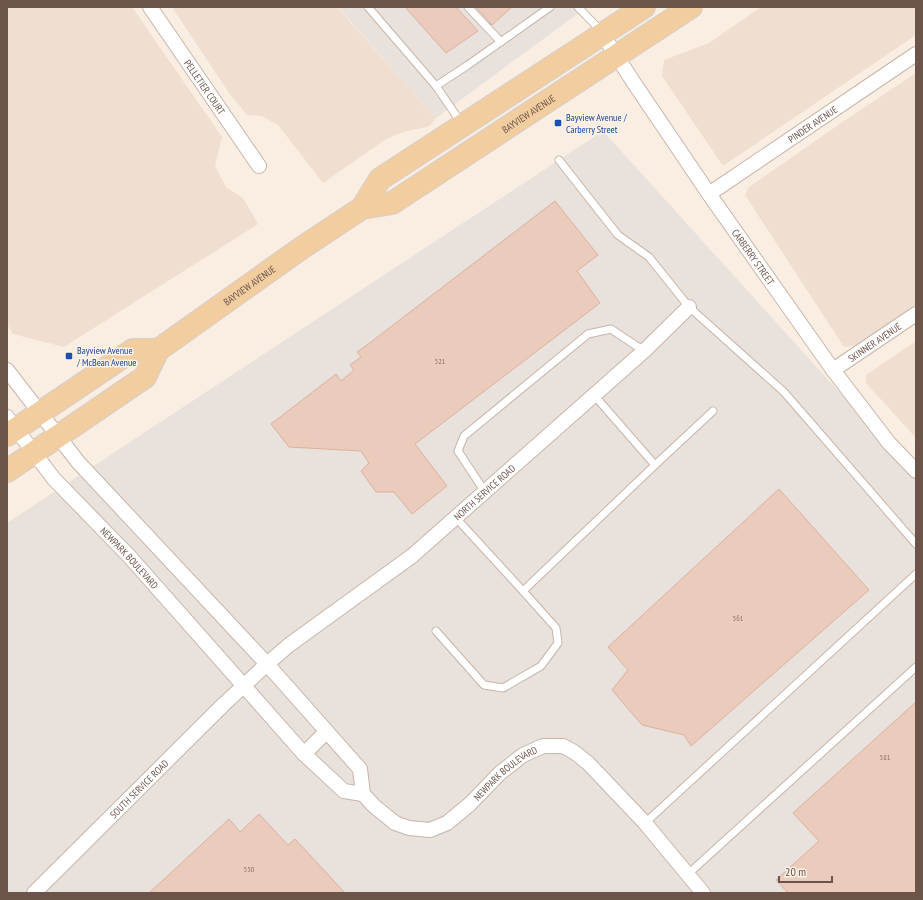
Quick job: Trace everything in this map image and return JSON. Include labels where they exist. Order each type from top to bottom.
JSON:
[{"type":"main road","name":"BAYVIEW AVENUE","points":[[362,208],[380,179],[644,7]]},
{"type":"main road","name":"BAYVIEW AVENUE","points":[[7,471],[145,377],[158,350],[303,247],[362,208],[392,203],[691,7]]},
{"type":"main road","points":[[10,427],[40,412],[133,350],[158,350]]},
{"type":"street","name":"PELLETIER COURT","points":[[150,7],[259,166]]},
{"type":"street","name":"CARBERRY STREET","points":[[603,35],[709,194],[833,370],[889,443],[916,471]]},
{"type":"street","name":"PINDER AVENUE","points":[[709,194],[916,54]]},
{"type":"street","name":"NORTH SERVICE ROAD","points":[[267,664],[289,645],[412,556],[644,351],[689,306]]},
{"type":"street","name":"SKINNER AVENUE","points":[[833,370],[916,314]]},
{"type":"street","points":[[7,370],[84,468],[267,664],[360,769],[362,794]]},
{"type":"street","name":"NEWPARK BOULEVARD","points":[[10,427],[34,452],[54,479],[129,556],[304,754],[344,791],[362,794],[395,823],[409,828],[430,830],[447,823],[523,755],[543,746],[562,746],[574,752],[588,763],[645,823],[703,893]]},
{"type":"street","points":[[244,685],[267,664]]},
{"type":"street","name":"SOUTH SERVICE ROAD","points":[[34,893],[244,685]]},
{"type":"street","points":[[304,754],[326,732]]},
{"type":"lane","points":[[368,7],[436,86],[463,125]]},
{"type":"lane","points":[[468,7],[501,42]]},
{"type":"lane","points":[[436,86],[550,7]]},
{"type":"lane","points":[[578,7],[603,35]]},
{"type":"lane","points":[[559,160],[618,235],[649,257],[689,306],[784,392],[916,544]]},
{"type":"lane","points":[[485,492],[458,451],[464,436],[588,334],[612,329],[644,351]]},
{"type":"lane","points":[[594,395],[655,465]]},
{"type":"lane","points":[[523,591],[713,411]]},
{"type":"lane","points":[[436,631],[484,685],[503,688],[541,666],[558,643],[556,628],[456,518]]},
{"type":"lane","points":[[645,823],[916,574]]},
{"type":"lane","points":[[687,875],[916,667]]},
{"type":"shaded area","points":[[7,7],[132,7],[222,137],[215,166],[226,187],[243,198],[258,224],[64,347],[13,334],[7,324]]},
{"type":"shaded area","points":[[172,7],[337,7],[436,118],[430,126],[404,132],[386,139],[323,183],[278,125],[262,116],[247,115],[229,93]]},
{"type":"shaded area","points":[[338,7],[587,7],[436,118]]},
{"type":"shaded area","points":[[761,7],[916,7],[916,35],[723,166],[662,76],[664,60],[709,43]]},
{"type":"shaded area","points":[[916,73],[916,305],[858,345],[844,347],[745,195],[749,187]]},
{"type":"shaded area","points":[[603,131],[916,477],[916,893],[7,893],[7,523]]},
{"type":"shaded area","points":[[916,341],[916,438],[866,383],[866,375]]},
{"type":"building","points":[[405,7],[456,7],[478,31],[446,53]]},
{"type":"building","points":[[476,7],[512,7],[492,25]]},
{"type":"building","points":[[555,201],[598,255],[577,271],[600,303],[415,444],[447,486],[412,514],[394,492],[376,492],[361,471],[369,463],[361,451],[289,447],[271,424],[336,374],[341,381],[354,370],[350,365],[361,357],[357,352]]},
{"type":"building","points":[[779,489],[869,590],[691,746],[684,735],[642,725],[612,690],[628,670],[608,647]]},
{"type":"building","points":[[916,702],[916,893],[788,893],[776,880],[819,841],[793,813]]},
{"type":"building","points":[[259,814],[288,845],[295,839],[345,893],[149,893],[229,819],[240,832]]},
{"type":"place","name":"Bayview Avenue / Carberry Street","points":[[558,123]]},
{"type":"place","name":"Bayview Avenue / McBean Avenue","points":[[69,356]]}]
